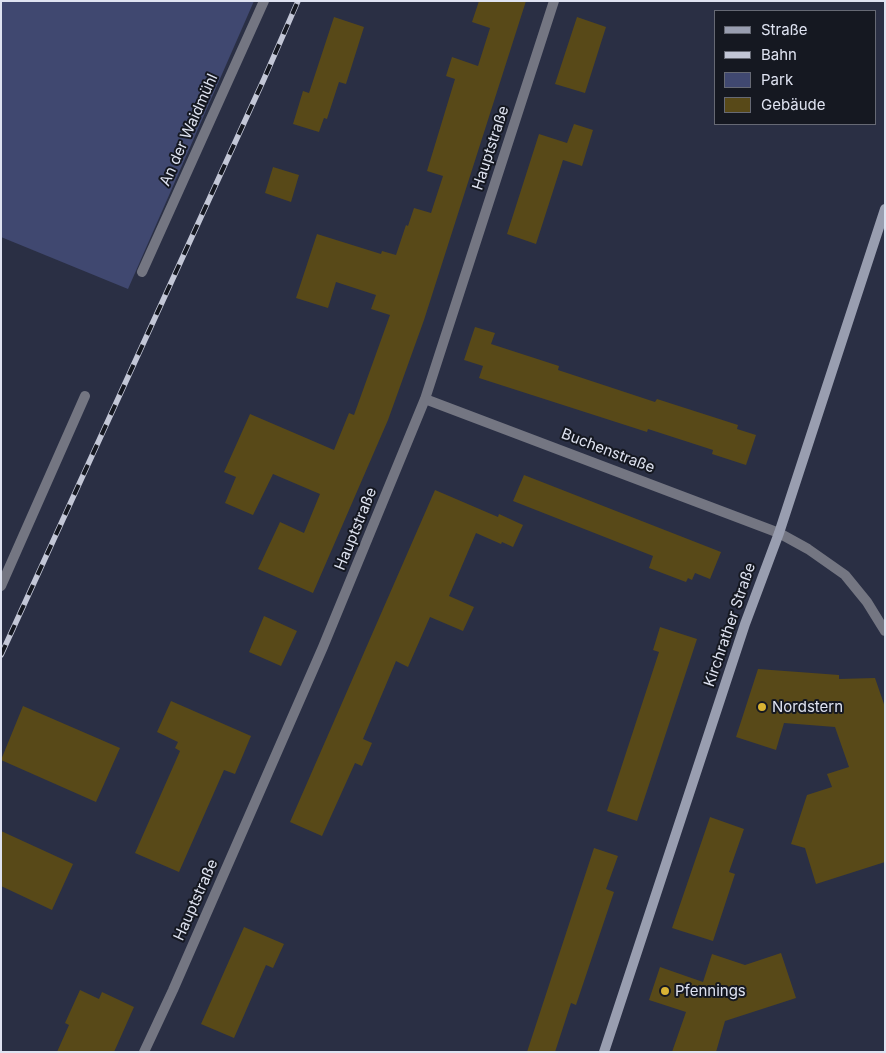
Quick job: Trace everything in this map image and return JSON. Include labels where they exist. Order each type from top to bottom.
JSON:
[{"type":"main road","name":"Kirchrather Straße","points":[[604,1052],[745,624],[780,533],[885,209]]},
{"type":"street","name":"An der Waidmühl","points":[[142,272],[264,1]]},
{"type":"street","name":"Hauptstraße","points":[[144,1052],[323,647],[425,398],[554,1]]},
{"type":"street","points":[[1,586],[85,396]]},
{"type":"street","name":"Buchenstraße","points":[[425,398],[780,533],[808,549],[845,575],[867,602],[885,631]]},
{"type":"green space","points":[[1,1],[254,1],[128,289],[1,237]]},
{"type":"building","points":[[479,1],[526,1],[424,320],[388,420],[313,593],[258,569],[280,522],[304,533],[320,494],[273,474],[253,515],[225,503],[236,477],[224,472],[250,414],[334,450],[349,413],[354,415],[390,315],[371,309],[376,295],[336,282],[328,308],[296,298],[317,234],[381,254],[382,251],[396,255],[414,208],[431,213],[443,176],[427,171],[455,79],[446,76],[452,57],[478,66],[490,28],[472,22]]},
{"type":"building","points":[[334,17],[364,27],[346,84],[339,82],[327,119],[324,118],[319,132],[293,124],[303,91],[309,93]]},
{"type":"building","points":[[577,17],[606,27],[585,93],[555,84]]},
{"type":"building","points":[[574,124],[593,130],[582,166],[563,160],[536,244],[507,234],[539,134],[567,143]]},
{"type":"building","points":[[273,167],[299,175],[291,202],[265,193]]},
{"type":"building","points":[[475,327],[495,333],[491,344],[559,366],[558,370],[655,402],[657,399],[738,425],[737,429],[756,435],[746,465],[712,454],[713,450],[648,429],[647,432],[479,378],[483,366],[464,360]]},
{"type":"building","points":[[524,475],[721,552],[710,579],[695,573],[692,580],[688,578],[686,582],[649,568],[653,556],[513,501]]},
{"type":"building","points":[[435,490],[498,517],[499,514],[523,525],[513,547],[476,533],[449,596],[474,607],[463,631],[430,617],[408,667],[396,661],[363,739],[372,743],[362,766],[355,763],[322,836],[290,822]]},
{"type":"building","points":[[264,616],[297,631],[281,666],[249,652]]},
{"type":"building","points":[[660,627],[697,639],[637,821],[607,811],[659,652],[653,650]]},
{"type":"building","points":[[758,669],[839,675],[839,679],[875,678],[885,707],[885,862],[816,884],[805,848],[791,844],[807,795],[832,787],[827,774],[849,767],[835,727],[784,723],[776,750],[736,737]]},
{"type":"building","points":[[171,701],[251,736],[235,774],[224,770],[179,872],[135,853],[180,751],[175,748],[178,742],[157,732]]},
{"type":"building","points":[[23,706],[120,748],[96,802],[1,760]]},
{"type":"building","points":[[710,817],[744,829],[729,872],[735,874],[713,941],[672,928]]},
{"type":"building","points":[[1,831],[73,864],[52,910],[1,886]]},
{"type":"building","points":[[594,848],[618,856],[606,889],[614,892],[576,1005],[571,1003],[555,1052],[527,1052]]},
{"type":"building","points":[[244,927],[284,944],[273,968],[266,965],[234,1038],[201,1024]]},
{"type":"building","points":[[781,953],[796,998],[725,1021],[716,1052],[672,1052],[686,1012],[649,1000],[660,967],[703,982],[712,954],[745,965]]},
{"type":"building","points":[[80,990],[99,999],[102,992],[134,1007],[114,1052],[57,1052],[69,1025],[65,1023]]},
{"type":"railway","points":[[1,655],[298,1]]},
{"type":"place","name":"Nordstern","points":[[762,707]]},
{"type":"place","name":"Pfennings","points":[[665,991]]}]
